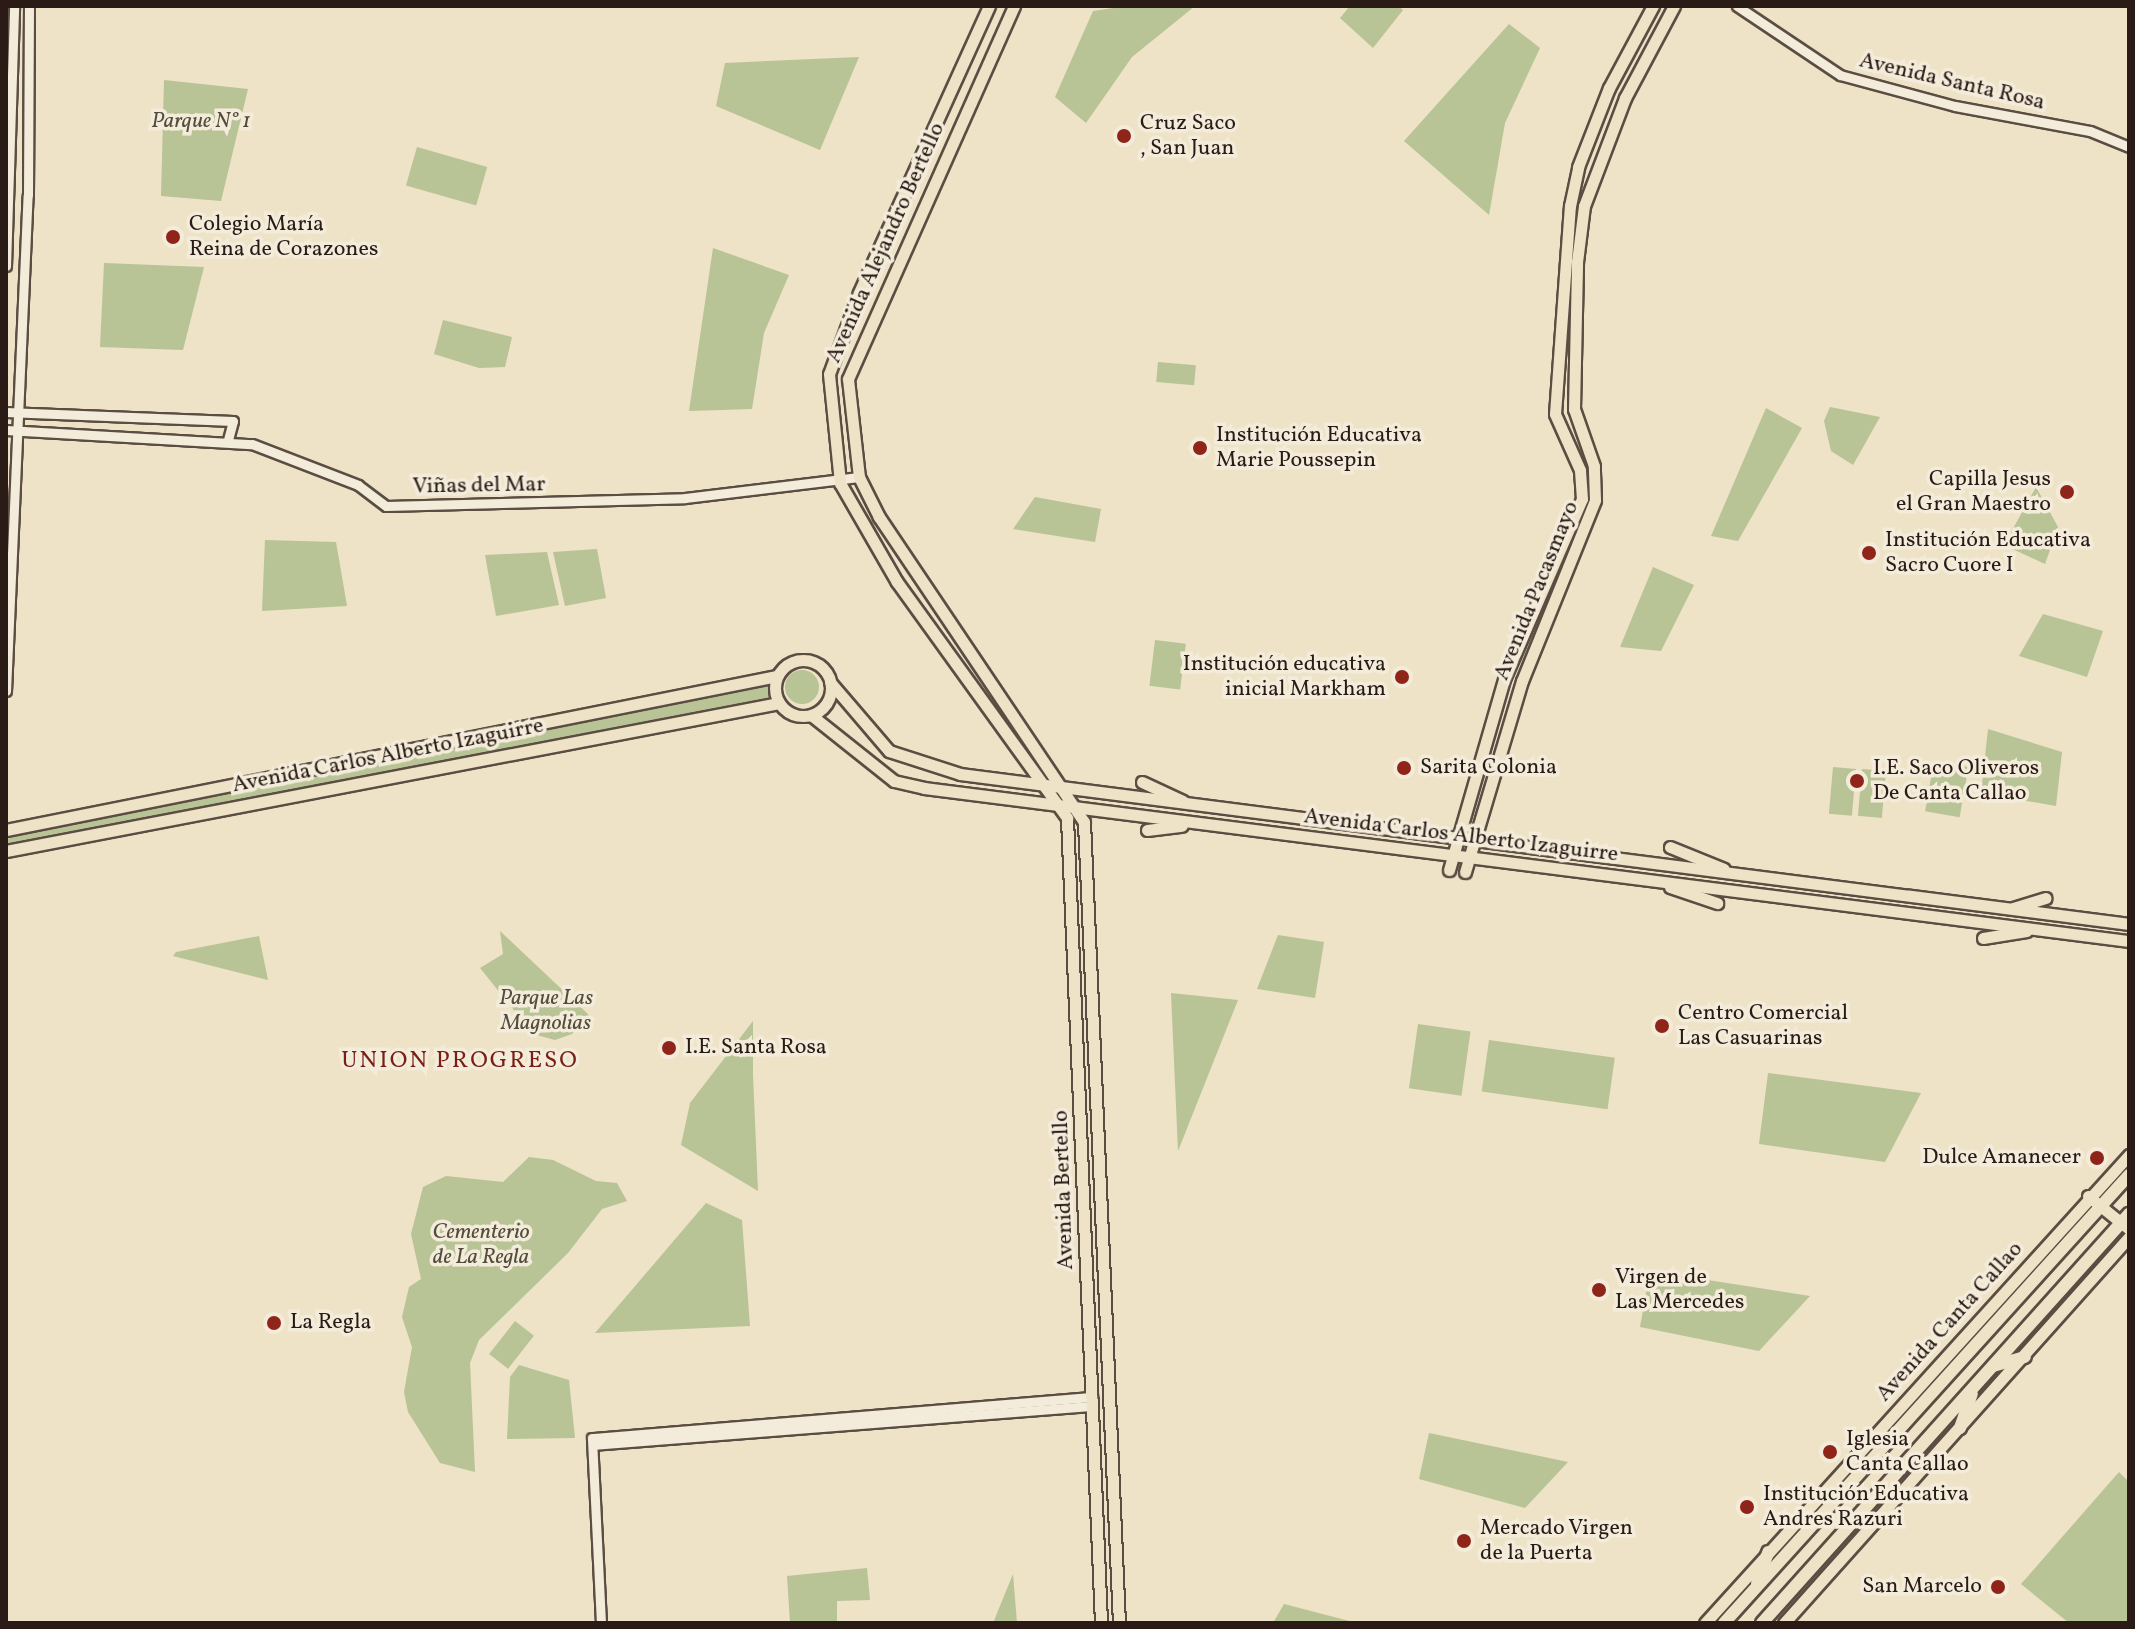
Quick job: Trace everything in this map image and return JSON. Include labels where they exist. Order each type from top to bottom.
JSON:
[{"type":"highway","name":"Avenida Canta Callao","points":[[1724,1623],[2102,1204],[2127,1181]]},
{"type":"highway","points":[[1762,1623],[2126,1222]]},
{"type":"highway","points":[[1993,1366],[2025,1357]]},
{"type":"highway","points":[[1960,1428],[1975,1385]]},
{"type":"highway","points":[[1755,1590],[1768,1552]]},
{"type":"main road","name":"Avenida Alejandro Bertello","points":[[989,6],[836,350],[829,374],[840,483],[897,582],[1029,768]]},
{"type":"main road","name":"Avenida Alejandro Bertello","points":[[1014,6],[848,379],[859,477],[908,566],[1084,822]]},
{"type":"main road","name":"Avenida Pacasmayo","points":[[1449,870],[1504,679],[1582,499],[1580,470],[1555,414],[1559,326],[1578,167],[1609,88],[1653,6]]},
{"type":"main road","name":"Avenida Pacasmayo","points":[[1465,872],[1471,842],[1522,681],[1595,500],[1594,466],[1574,409],[1579,248],[1594,172],[1625,98],[1674,6]]},
{"type":"main road","points":[[1559,326],[1575,327]]},
{"type":"main road","points":[[1564,542],[1576,547]]},
{"type":"main road","points":[[805,660],[820,666],[830,682],[827,703],[811,715],[795,715],[779,703],[777,676],[789,664],[805,660]]},
{"type":"main road","name":"Avenida Carlos Alberto Izaguirre","points":[[6,830],[777,676]]},
{"type":"main road","name":"Avenida Carlos Alberto Izaguirre","points":[[830,682],[877,741],[907,761],[1061,789],[2129,924]]},
{"type":"main road","name":"Avenida Carlos Alberto Izaguirre","points":[[6,851],[779,703]]},
{"type":"main road","name":"Avenida Carlos Alberto Izaguirre","points":[[811,715],[894,781],[1056,805],[2129,941]]},
{"type":"main road","name":"Avenida Bertello","points":[[1029,768],[1067,818],[1071,853],[1101,1623]]},
{"type":"main road","points":[[1142,782],[1194,806]]},
{"type":"main road","name":"Avenida Bertello","points":[[1084,822],[1119,1623]]},
{"type":"main road","points":[[1147,830],[1200,823]]},
{"type":"main road","points":[[1670,847],[1739,875]]},
{"type":"main road","points":[[1646,879],[1717,903]]},
{"type":"main road","points":[[1845,903],[1848,889]]},
{"type":"main road","points":[[2009,909],[2046,898]]},
{"type":"main road","points":[[1983,938],[2038,929]]},
{"type":"main road","name":"Avenida Canta Callao","points":[[1705,1623],[2088,1196],[2129,1155]]},
{"type":"main road","points":[[2107,1177],[2127,1181]]},
{"type":"main road","points":[[2088,1196],[2126,1222]]},
{"type":"main road","points":[[1784,1623],[2025,1357],[2129,1237]]},
{"type":"street","points":[[6,266],[14,6]]},
{"type":"street","points":[[6,691],[20,412],[29,6]]},
{"type":"street","name":"Avenida Santa Rosa","points":[[1737,6],[1840,75],[1955,106],[2090,131],[2129,147]]},
{"type":"street","points":[[6,412],[233,421],[228,440]]},
{"type":"street","name":"Viñas del Mar","points":[[6,430],[228,440],[288,455],[378,495],[386,506],[685,498],[840,483],[859,477]]},
{"type":"street","points":[[601,1623],[593,1442],[1092,1401]]},
{"type":"green space","points":[[1127,6],[1195,6],[1132,57],[1086,123],[1055,97],[1093,11]]},
{"type":"green space","points":[[1350,6],[1398,6],[1403,10],[1373,48],[1340,18]]},
{"type":"green space","points":[[1509,24],[1540,48],[1505,123],[1489,215],[1404,141]]},
{"type":"green space","points":[[859,57],[820,150],[716,106],[725,63]]},
{"type":"green space","name":"Parque N° 1","points":[[164,80],[248,89],[221,201],[161,196]]},
{"type":"green space","points":[[417,147],[487,167],[476,206],[406,185]]},
{"type":"green space","points":[[713,248],[789,275],[764,333],[752,409],[689,411]]},
{"type":"green space","points":[[104,263],[204,267],[183,350],[100,347]]},
{"type":"green space","points":[[443,320],[512,337],[505,367],[479,368],[434,354]]},
{"type":"green space","points":[[1158,362],[1196,365],[1194,385],[1156,382]]},
{"type":"green space","points":[[1830,407],[1880,417],[1853,465],[1831,451],[1824,421]]},
{"type":"green space","points":[[1766,408],[1802,428],[1738,541],[1711,536]]},
{"type":"green space","points":[[2036,487],[2058,527],[2045,564],[2004,545]]},
{"type":"green space","points":[[1035,497],[1101,509],[1095,542],[1013,529]]},
{"type":"green space","points":[[265,540],[336,542],[347,606],[262,611]]},
{"type":"green space","points":[[597,549],[606,598],[565,606],[553,552]]},
{"type":"green space","points":[[547,552],[559,605],[496,616],[485,555]]},
{"type":"green space","points":[[1653,567],[1694,585],[1661,651],[1620,647]]},
{"type":"green space","points":[[2043,614],[2103,631],[2087,677],[2019,656]]},
{"type":"green space","points":[[1155,640],[1186,644],[1180,689],[1149,686]]},
{"type":"green space","points":[[802,670],[814,675],[819,687],[814,699],[802,704],[790,699],[785,687],[790,675]]},
{"type":"green space","points":[[769,684],[772,697],[6,845],[6,835]]},
{"type":"green space","points":[[1988,729],[2062,752],[2056,806],[1981,793]]},
{"type":"green space","points":[[1934,761],[1968,767],[1960,817],[1925,811]]},
{"type":"green space","points":[[1833,767],[1856,769],[1852,816],[1829,814]]},
{"type":"green space","points":[[1862,769],[1886,771],[1882,818],[1858,816]]},
{"type":"green space","name":"Parque Las Magnolias","points":[[500,931],[589,1015],[572,1034],[555,1040],[533,1034],[480,968],[503,954]]},
{"type":"green space","points":[[1278,935],[1324,942],[1315,998],[1257,989]]},
{"type":"green space","points":[[259,936],[268,980],[173,956],[176,952]]},
{"type":"green space","points":[[1171,993],[1238,1000],[1178,1151]]},
{"type":"green space","points":[[753,1021],[758,1191],[681,1145],[690,1103]]},
{"type":"green space","points":[[1418,1024],[1470,1031],[1461,1096],[1409,1088]]},
{"type":"green space","points":[[1489,1040],[1615,1058],[1608,1109],[1482,1091]]},
{"type":"green space","points":[[1768,1073],[1921,1093],[1885,1162],[1759,1144]]},
{"type":"green space","name":"Cementerio de La Regla","points":[[529,1157],[553,1160],[596,1181],[617,1183],[627,1201],[602,1209],[568,1253],[479,1340],[470,1363],[475,1472],[440,1463],[408,1412],[404,1392],[412,1347],[402,1317],[409,1287],[421,1279],[411,1234],[423,1187],[446,1176],[503,1182]]},
{"type":"green space","points":[[706,1203],[742,1220],[750,1326],[595,1333]]},
{"type":"green space","points":[[1650,1271],[1810,1296],[1759,1351],[1640,1327]]},
{"type":"green space","points":[[515,1321],[534,1336],[508,1369],[489,1354]]},
{"type":"green space","points":[[519,1365],[569,1380],[575,1438],[507,1439],[510,1377]]},
{"type":"green space","points":[[1429,1433],[1568,1462],[1525,1508],[1419,1479]]},
{"type":"green space","points":[[2119,1472],[2129,1482],[2129,1623],[2069,1623],[2021,1584]]},
{"type":"green space","points":[[867,1568],[870,1600],[837,1601],[837,1623],[790,1623],[787,1576]]},
{"type":"green space","points":[[1013,1574],[1017,1623],[993,1623]]},
{"type":"green space","points":[[1284,1604],[1357,1623],[1273,1623]]},
{"type":"place","name":"Cruz Saco , San Juan","points":[[1124,136]]},
{"type":"place","name":"Colegio María Reina de Corazones","points":[[173,237]]},
{"type":"place","name":"Institución Educativa Marie Poussepin","points":[[1200,448]]},
{"type":"place","name":"Capilla Jesus el Gran Maestro","points":[[2067,492]]},
{"type":"place","name":"Institución Educativa Sacro Cuore I","points":[[1869,553]]},
{"type":"place","name":"Institución educativa inicial Markham","points":[[1402,677]]},
{"type":"place","name":"Sarita Colonia","points":[[1404,768]]},
{"type":"place","name":"I.E. Saco Oliveros De Canta Callao","points":[[1857,781]]},
{"type":"place","name":"Centro Comercial Las Casuarinas","points":[[1662,1026]]},
{"type":"place","name":"I.E. Santa Rosa","points":[[669,1048]]},
{"type":"place","name":"Dulce Amanecer","points":[[2097,1158]]},
{"type":"place","name":"Virgen de Las Mercedes","points":[[1599,1290]]},
{"type":"place","name":"La Regla","points":[[274,1323]]},
{"type":"place","name":"Iglesia Canta Callao","points":[[1830,1452]]},
{"type":"place","name":"Institución Educativa Andres Razuri","points":[[1747,1507]]},
{"type":"place","name":"Mercado Virgen de la Puerta","points":[[1464,1541]]},
{"type":"place","name":"San Marcelo","points":[[1998,1587]]},
{"type":"district","name":"UNION PROGRESO","points":[[460,1062]]}]
